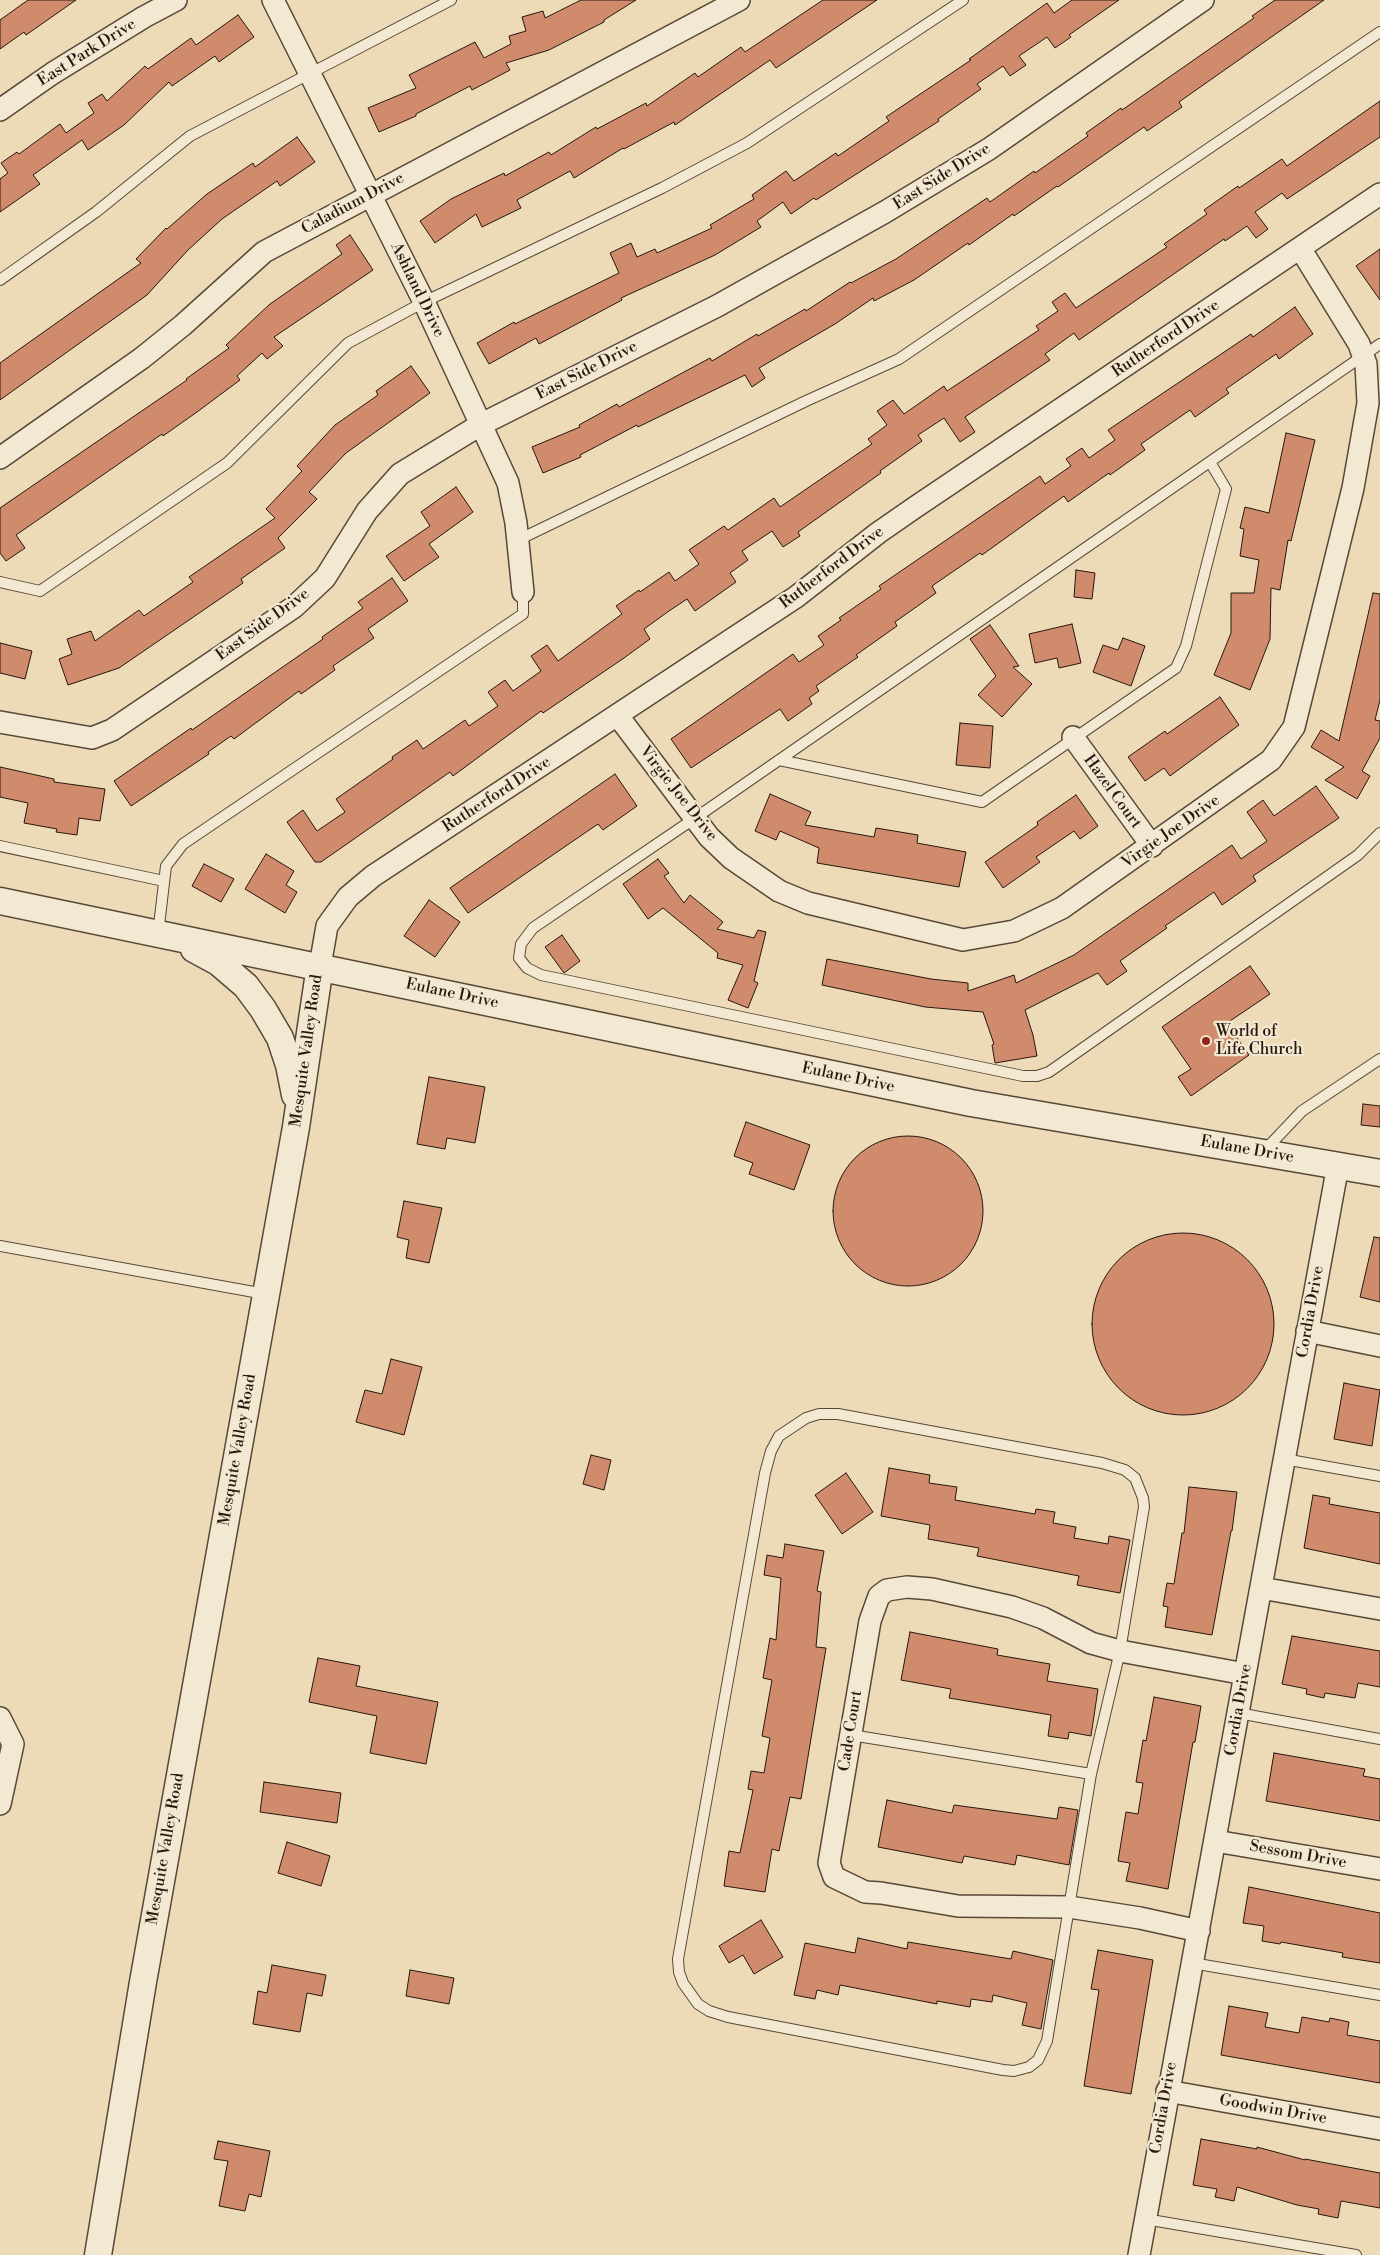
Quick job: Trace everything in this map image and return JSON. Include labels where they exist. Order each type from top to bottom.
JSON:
[{"type":"street","name":"East Park Drive","points":[[0,110],[53,73],[144,17],[176,0]]},
{"type":"street","name":"Ashland Drive","points":[[273,0],[424,302],[508,483],[518,540],[523,592]]},
{"type":"street","name":"Caladium Drive","points":[[0,458],[142,358],[183,325],[264,252],[370,194],[625,62],[738,0]]},
{"type":"street","name":"East Side Drive","points":[[0,722],[92,738],[112,730],[294,607],[325,578],[367,510],[400,474],[480,425],[717,306],[885,212],[989,149],[1202,0]]},
{"type":"street","name":"Rutherford Drive","points":[[320,966],[327,926],[348,897],[373,876],[796,597],[878,533],[914,508],[1380,194]]},
{"type":"street","name":"Virgie Joe Drive","points":[[618,716],[708,837],[731,858],[779,890],[808,903],[963,940],[1014,931],[1062,908],[1271,760],[1294,727],[1353,488],[1368,403],[1366,364],[1371,350],[1359,344],[1300,248]]},
{"type":"street","name":"Hazel Court","points":[[1073,737],[1152,846]]},
{"type":"street","name":"Mesquite Valley Road","points":[[0,901],[167,937],[320,966],[298,1118],[143,1982],[98,2255]]},
{"type":"street","points":[[167,937],[218,962],[246,986],[263,1009],[280,1038],[289,1065],[298,1118]]},
{"type":"street","name":"Eulane Drive","points":[[320,966],[971,1104],[1380,1173]]},
{"type":"street","name":"Cordia Drive","points":[[1139,2255],[1167,2091],[1199,1931],[1338,1165]]},
{"type":"street","points":[[1307,1331],[1380,1346]]},
{"type":"street","name":"Cade Court","points":[[1199,1931],[1140,1918],[1070,1907],[958,1906],[881,1893],[864,1892],[834,1877],[829,1863],[870,1621],[878,1596],[887,1590],[907,1587],[932,1589],[1012,1607],[1043,1618],[1091,1643],[1120,1651],[1245,1674]]},
{"type":"street","points":[[1261,1588],[1380,1609]]},
{"type":"street","points":[[0,1718],[13,1744],[0,1804]]},
{"type":"street","name":"Sessom Drive","points":[[1215,1841],[1380,1869]]},
{"type":"street","name":"Goodwin Drive","points":[[1167,2091],[1380,2129]]},
{"type":"lane","points":[[0,280],[96,212],[190,136],[450,0]]},
{"type":"lane","points":[[0,582],[40,591],[227,464],[348,343],[424,302],[662,188],[747,143],[963,0]]},
{"type":"lane","points":[[518,540],[798,405],[899,359],[1380,32]]},
{"type":"lane","points":[[1371,350],[533,928],[521,944],[519,958],[527,968],[541,975],[1023,1076],[1037,1076],[1049,1072],[1358,855],[1380,833]]},
{"type":"lane","points":[[779,760],[982,802],[1073,737],[1176,668],[1186,646],[1226,489],[1210,462]]},
{"type":"lane","points":[[167,937],[164,881],[166,866],[183,844],[523,614],[523,592]]},
{"type":"lane","points":[[0,846],[164,881]]},
{"type":"lane","points":[[1262,1152],[1302,1111],[1380,1059]]},
{"type":"lane","points":[[0,1246],[266,1294]]},
{"type":"lane","points":[[838,1414],[1102,1463],[1125,1470],[1135,1478],[1144,1507],[1120,1651],[1091,1774],[1047,2040],[1038,2060],[1029,2067],[1014,2071],[728,2018],[709,2011],[698,2004],[682,1983],[678,1959],[765,1473],[771,1451],[779,1436],[806,1418],[838,1414]]},
{"type":"lane","points":[[1284,1459],[1380,1476]]},
{"type":"lane","points":[[1238,1713],[1380,1739]]},
{"type":"lane","points":[[851,1735],[1091,1774]]},
{"type":"lane","points":[[1192,1963],[1380,1995]]},
{"type":"lane","points":[[1145,2219],[1356,2255]]},
{"type":"building","points":[[28,0],[76,0],[26,35],[24,32],[0,49],[0,20]]},
{"type":"building","points":[[581,0],[636,0],[604,20],[604,22],[549,50],[506,63],[510,70],[472,90],[470,86],[416,114],[416,116],[379,132],[368,108],[416,88],[409,75],[475,42],[484,58],[511,44],[509,36],[526,31],[522,17],[543,11],[545,18]]},
{"type":"building","points":[[823,0],[877,0],[776,68],[770,60],[675,125],[674,122],[623,148],[574,178],[570,171],[517,200],[521,208],[482,227],[476,214],[435,243],[420,221],[451,199],[504,173],[505,176],[549,152],[551,155],[596,127],[597,129],[646,103],[647,106],[695,73],[698,77],[741,47],[745,52]]},
{"type":"building","points":[[1072,0],[1119,0],[1069,35],[1071,37],[1055,48],[1047,37],[1019,56],[1026,65],[1010,76],[1003,66],[977,84],[981,89],[938,119],[939,121],[816,200],[814,198],[791,214],[783,202],[757,221],[761,227],[715,255],[621,298],[622,300],[539,344],[536,338],[489,364],[477,343],[514,322],[515,324],[619,273],[610,253],[631,243],[637,257],[655,249],[657,253],[712,228],[710,225],[754,199],[752,195],[786,171],[794,181],[836,153],[838,156],[889,121],[886,117],[971,60],[969,59],[1047,3],[1054,13]]},
{"type":"building","points":[[1275,0],[1324,0],[1179,102],[1182,107],[1147,131],[1144,127],[1058,187],[1014,216],[1013,214],[969,245],[968,243],[914,280],[874,301],[873,298],[835,324],[759,368],[765,378],[752,387],[745,375],[638,427],[637,425],[580,455],[581,457],[543,473],[532,447],[580,427],[579,425],[617,404],[619,407],[710,358],[712,361],[757,334],[758,336],[805,309],[806,311],[850,282],[896,259],[987,198],[990,202],[1034,171],[1035,173],[1088,136],[1086,133],[1254,18],[1252,16]]},
{"type":"building","points":[[238,15],[254,37],[219,62],[215,56],[172,86],[169,82],[124,125],[88,150],[82,140],[33,175],[40,184],[0,212],[0,179],[8,173],[1,163],[17,152],[19,154],[60,124],[66,133],[94,113],[88,103],[102,94],[107,101],[145,66],[148,69],[191,38],[196,45]]},
{"type":"building","points":[[1380,101],[1380,137],[1287,199],[1282,193],[1255,212],[1268,229],[1256,238],[1247,226],[1225,241],[1224,239],[1079,340],[1074,333],[1045,354],[1050,360],[965,417],[975,432],[960,442],[944,418],[918,435],[922,441],[880,471],[881,473],[798,532],[800,536],[783,547],[772,531],[742,551],[748,560],[730,573],[736,582],[695,611],[687,599],[669,611],[644,629],[650,639],[624,658],[543,713],[541,711],[453,776],[450,772],[321,862],[315,862],[287,822],[303,810],[317,831],[345,812],[336,799],[393,759],[392,757],[417,740],[423,749],[465,720],[469,726],[498,706],[488,692],[505,680],[513,691],[541,671],[531,656],[547,645],[558,661],[622,614],[616,606],[639,590],[640,592],[669,572],[675,581],[699,564],[689,550],[724,526],[728,530],[774,498],[780,507],[872,444],[868,439],[887,425],[877,411],[893,400],[904,414],[944,386],[947,391],[1039,330],[1036,326],[1058,311],[1052,302],[1065,293],[1076,308],[1167,247],[1164,244],[1207,214],[1204,210],[1238,186],[1239,188],[1282,159],[1287,166]]},
{"type":"building","points":[[297,137],[315,162],[280,186],[277,181],[222,219],[188,250],[147,295],[0,400],[0,363],[141,263],[136,259],[166,228],[207,194],[253,163],[255,167]]},
{"type":"building","points":[[350,235],[373,270],[274,337],[283,346],[267,359],[262,353],[237,376],[240,380],[197,412],[16,535],[25,548],[6,561],[0,553],[0,508],[187,380],[229,348],[226,345],[270,304],[342,254],[336,245]]},
{"type":"building","points":[[1380,249],[1380,300],[1356,266]]},
{"type":"building","points":[[1295,307],[1313,334],[1279,359],[1276,354],[1226,389],[1229,393],[1195,417],[1190,410],[1141,444],[1145,450],[1110,475],[1109,473],[1068,502],[1064,496],[982,555],[980,553],[932,586],[936,593],[895,622],[897,626],[856,655],[858,657],[816,686],[819,691],[809,698],[812,704],[788,721],[780,709],[691,768],[671,739],[793,654],[799,662],[824,645],[818,636],[841,620],[839,618],[881,589],[879,586],[1040,476],[1045,484],[1071,466],[1066,459],[1082,448],[1089,458],[1115,440],[1108,430],[1251,334],[1253,337]]},
{"type":"building","points":[[411,366],[430,393],[346,453],[309,492],[317,499],[278,538],[285,548],[241,579],[243,583],[119,668],[68,685],[59,659],[72,654],[67,639],[91,631],[95,641],[139,610],[144,616],[193,582],[189,577],[275,518],[266,509],[302,471],[297,466],[335,425],[378,395],[376,391]]},
{"type":"building","points":[[1286,433],[1315,440],[1291,541],[1288,540],[1280,590],[1271,588],[1270,639],[1250,690],[1214,675],[1231,633],[1231,593],[1254,593],[1259,560],[1240,556],[1244,529],[1240,528],[1245,507],[1269,513]]},
{"type":"building","points":[[456,487],[473,512],[429,544],[439,557],[404,581],[386,556],[430,526],[421,512]]},
{"type":"building","points":[[1076,570],[1095,573],[1092,599],[1074,597]]},
{"type":"building","points":[[392,578],[408,601],[368,629],[374,638],[333,666],[335,670],[301,694],[299,691],[234,739],[231,736],[208,752],[209,754],[131,806],[114,781],[191,728],[192,730],[323,639],[322,637],[363,608],[358,602]]},
{"type":"building","points":[[1373,593],[1380,594],[1380,700],[1375,720],[1380,721],[1380,738],[1362,771],[1370,776],[1357,799],[1325,780],[1344,767],[1311,747],[1321,730],[1339,741]]},
{"type":"building","points":[[1072,624],[1081,663],[1059,668],[1057,658],[1035,663],[1029,634]]},
{"type":"building","points":[[990,625],[1019,666],[1013,667],[1032,684],[1002,717],[978,695],[996,676],[970,639]]},
{"type":"building","points":[[1123,638],[1145,646],[1131,686],[1093,672],[1103,645],[1118,650]]},
{"type":"building","points":[[0,643],[32,651],[25,679],[0,673]]},
{"type":"building","points":[[1220,697],[1239,725],[1170,776],[1164,768],[1145,781],[1128,757],[1165,731],[1167,734]]},
{"type":"building","points":[[960,723],[993,726],[990,768],[956,765]]},
{"type":"building","points":[[0,767],[54,779],[54,782],[105,789],[100,821],[79,818],[77,835],[56,832],[57,829],[24,823],[28,803],[0,797]]},
{"type":"building","points":[[615,774],[637,806],[603,830],[598,824],[468,913],[450,888]]},
{"type":"building","points":[[1316,786],[1339,818],[1253,876],[1256,881],[1222,905],[1214,892],[1165,926],[1167,928],[1120,961],[1127,971],[1107,985],[1098,973],[1025,1010],[1037,1056],[995,1063],[992,1045],[994,1044],[983,1012],[925,1007],[822,985],[827,959],[931,979],[968,983],[968,991],[1014,975],[1016,983],[1074,955],[1232,845],[1241,859],[1267,841],[1247,812],[1263,800],[1274,816]]},
{"type":"building","points":[[770,794],[811,812],[805,825],[874,837],[876,828],[918,835],[917,843],[966,852],[959,887],[817,863],[819,848],[780,831],[776,840],[755,831]]},
{"type":"building","points":[[1076,795],[1098,826],[1080,839],[1074,831],[1036,857],[1040,862],[1003,888],[985,862],[1038,825],[1037,822]]},
{"type":"building","points":[[266,854],[294,871],[286,885],[297,892],[285,913],[245,889]]},
{"type":"building","points":[[658,859],[669,873],[664,876],[684,903],[690,895],[723,922],[717,929],[754,938],[758,930],[766,932],[754,981],[758,983],[748,1008],[728,1000],[743,965],[717,958],[718,953],[663,908],[648,919],[623,884]]},
{"type":"building","points":[[204,864],[234,879],[221,902],[192,886]]},
{"type":"building","points":[[429,900],[460,922],[435,957],[404,936]]},
{"type":"building","points":[[562,935],[580,961],[564,973],[545,947]]},
{"type":"building","name":"World of Life Church","points":[[1250,966],[1270,994],[1227,1023],[1249,1055],[1191,1096],[1178,1077],[1191,1069],[1162,1027]]},
{"type":"building","points":[[429,1077],[485,1087],[475,1143],[447,1138],[445,1149],[417,1144]]},
{"type":"building","points":[[1363,1104],[1380,1106],[1380,1127],[1361,1125]]},
{"type":"building","points":[[746,1122],[810,1145],[794,1190],[749,1174],[753,1163],[734,1156]]},
{"type":"building","points":[[908,1136],[923,1137],[937,1142],[950,1148],[961,1158],[971,1169],[977,1182],[982,1196],[982,1226],[977,1240],[971,1253],[961,1264],[950,1274],[937,1280],[923,1285],[908,1286],[893,1285],[879,1280],[866,1274],[855,1264],[845,1253],[839,1240],[834,1226],[833,1211],[834,1196],[839,1182],[845,1169],[855,1158],[866,1148],[879,1142],[893,1137]]},
{"type":"building","points":[[404,1201],[442,1208],[429,1263],[406,1258],[409,1240],[397,1237]]},
{"type":"building","points":[[1183,1233],[1201,1235],[1218,1240],[1247,1260],[1267,1289],[1272,1306],[1274,1324],[1272,1342],[1267,1359],[1247,1388],[1218,1408],[1201,1413],[1183,1415],[1165,1413],[1148,1408],[1119,1388],[1099,1359],[1094,1342],[1092,1324],[1094,1306],[1099,1289],[1119,1260],[1148,1240],[1165,1235]]},
{"type":"building","points":[[1374,1237],[1380,1238],[1380,1302],[1360,1297]]},
{"type":"building","points":[[391,1359],[422,1367],[404,1435],[356,1422],[365,1390],[382,1394]]},
{"type":"building","points":[[1344,1383],[1380,1390],[1372,1446],[1334,1439]]},
{"type":"building","points":[[591,1455],[611,1460],[604,1490],[583,1484]]},
{"type":"building","points":[[889,1468],[930,1475],[929,1483],[957,1487],[955,1500],[1035,1514],[1036,1509],[1055,1512],[1053,1523],[1076,1527],[1074,1538],[1108,1544],[1109,1536],[1130,1540],[1120,1593],[1077,1585],[1079,1576],[977,1556],[979,1548],[928,1539],[930,1525],[881,1516]]},
{"type":"building","points":[[846,1473],[873,1512],[842,1534],[815,1495]]},
{"type":"building","points":[[1189,1487],[1237,1492],[1232,1531],[1212,1635],[1165,1627],[1168,1607],[1163,1606],[1167,1583],[1174,1584],[1182,1533],[1184,1533]]},
{"type":"building","points":[[1313,1495],[1330,1498],[1329,1504],[1380,1513],[1380,1564],[1304,1548]]},
{"type":"building","points":[[785,1544],[824,1551],[817,1591],[821,1592],[816,1647],[826,1648],[801,1799],[790,1797],[779,1851],[772,1849],[765,1892],[724,1886],[729,1851],[740,1853],[753,1790],[748,1789],[751,1771],[764,1773],[770,1738],[762,1736],[772,1680],[763,1678],[770,1638],[776,1640],[781,1578],[764,1575],[767,1555],[783,1558]]},
{"type":"building","points":[[910,1632],[998,1649],[997,1655],[1050,1664],[1047,1681],[1098,1689],[1091,1736],[1069,1732],[1068,1739],[1048,1736],[1051,1715],[949,1698],[951,1689],[901,1680]]},
{"type":"building","points":[[1292,1636],[1380,1651],[1380,1687],[1358,1683],[1355,1698],[1325,1693],[1324,1698],[1306,1694],[1307,1689],[1282,1684]]},
{"type":"building","points":[[318,1658],[360,1666],[356,1686],[438,1702],[426,1764],[370,1753],[377,1716],[309,1702]]},
{"type":"building","points":[[1154,1697],[1201,1706],[1168,1889],[1126,1881],[1130,1863],[1118,1861],[1126,1812],[1138,1814],[1143,1783],[1136,1782],[1143,1740],[1146,1741]]},
{"type":"building","points":[[1274,1753],[1365,1769],[1363,1776],[1380,1779],[1380,1821],[1266,1801]]},
{"type":"building","points":[[264,1782],[341,1793],[337,1823],[260,1812]]},
{"type":"building","points":[[887,1800],[952,1813],[954,1805],[1057,1819],[1059,1807],[1078,1810],[1069,1865],[1017,1855],[1015,1865],[964,1856],[962,1863],[878,1847]]},
{"type":"building","points":[[287,1842],[330,1856],[321,1886],[278,1873]]},
{"type":"building","points":[[1249,1887],[1380,1913],[1380,1963],[1342,1957],[1343,1953],[1281,1942],[1280,1944],[1262,1941],[1264,1926],[1243,1923]]},
{"type":"building","points":[[761,1920],[783,1957],[754,1974],[743,1955],[729,1963],[719,1946]]},
{"type":"building","points":[[858,1938],[907,1949],[908,1942],[1011,1959],[1013,1951],[1053,1960],[1041,2029],[1022,2025],[1027,2003],[993,1995],[992,2002],[971,1999],[970,2007],[937,2001],[937,2004],[840,1985],[838,1995],[817,1990],[815,1999],[794,1995],[805,1943],[855,1953]]},
{"type":"building","points":[[1098,1950],[1153,1960],[1131,2094],[1084,2086],[1099,1990],[1091,1989]]},
{"type":"building","points":[[272,1965],[326,1975],[322,1996],[307,1993],[300,2032],[253,2024],[258,1991],[267,1993]]},
{"type":"building","points":[[410,1970],[454,1978],[449,2004],[406,1996]]},
{"type":"building","points":[[1229,2006],[1268,2013],[1265,2027],[1299,2033],[1302,2017],[1329,2022],[1330,2018],[1349,2022],[1347,2035],[1380,2041],[1380,2083],[1221,2055]]},
{"type":"building","points":[[1201,2139],[1257,2149],[1257,2147],[1305,2160],[1380,2173],[1380,2208],[1341,2201],[1338,2218],[1318,2214],[1319,2209],[1297,2205],[1237,2187],[1234,2201],[1215,2197],[1217,2189],[1193,2185]]},
{"type":"building","points":[[218,2141],[270,2151],[261,2197],[249,2194],[245,2211],[219,2206],[228,2161],[214,2159]]},
{"type":"place","name":"World of Life Church","points":[[1206,1041]]}]
